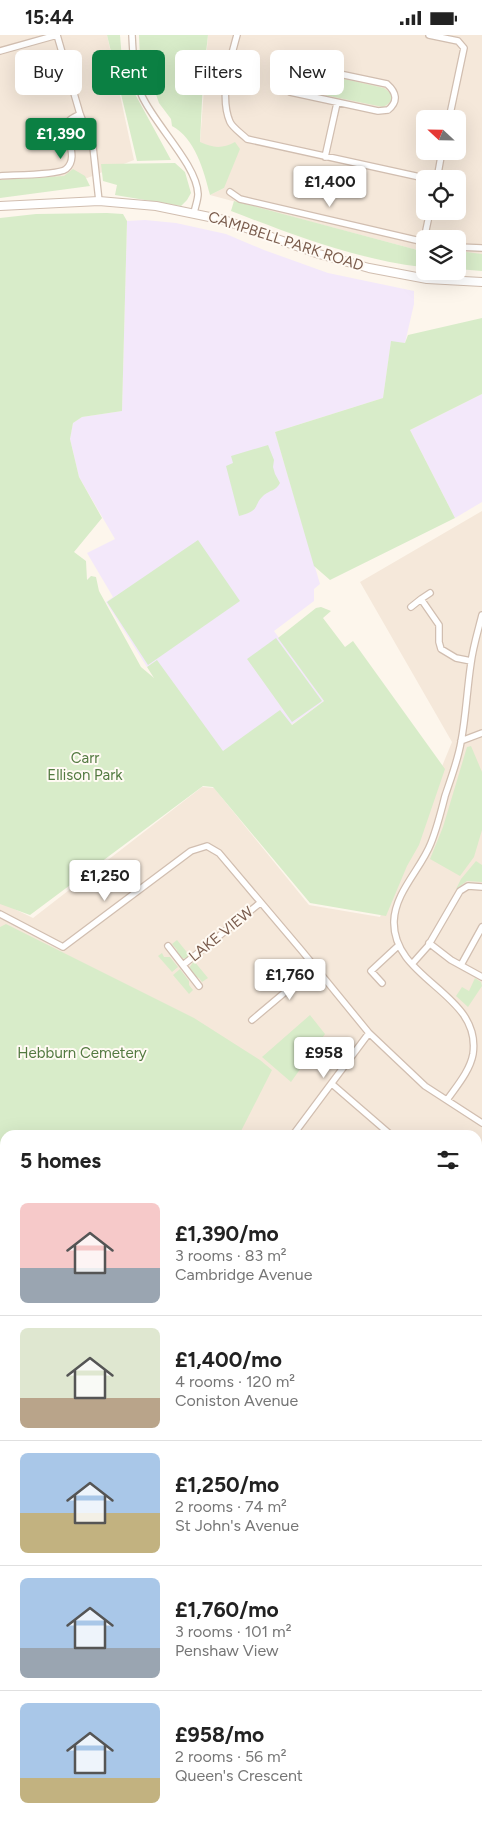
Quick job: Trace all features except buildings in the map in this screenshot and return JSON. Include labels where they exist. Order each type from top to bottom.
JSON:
[{"type":"street","points":[[0,51],[57,35],[80,114],[93,147],[99,201]]},
{"type":"street","points":[[132,35],[133,63],[142,96],[193,175],[198,193],[194,213]]},
{"type":"street","points":[[238,35],[227,79],[226,101],[230,123],[246,139],[416,176]]},
{"type":"street","points":[[429,35],[458,41],[464,48],[451,110]]},
{"type":"street","points":[[297,65],[386,84],[396,95],[396,101],[392,106],[388,110],[382,111],[337,103],[290,93],[284,87],[286,71],[292,66],[297,65]]},
{"type":"street","points":[[325,157],[337,103]]},
{"type":"street","points":[[0,176],[55,173],[66,170],[70,164],[72,154],[68,126],[70,120],[80,114]]},
{"type":"street","points":[[230,192],[240,199],[416,240]]},
{"type":"street","name":"CAMPBELL PARK ROAD","points":[[0,206],[99,201],[156,206],[224,220],[318,254],[369,268],[416,274]]},
{"type":"street","points":[[466,247],[482,248]]},
{"type":"street","name":"CAMPBELL PARK ROAD","points":[[466,280],[482,282]]},
{"type":"street","points":[[411,607],[430,593]]},
{"type":"street","points":[[421,599],[439,625],[441,649],[456,658],[471,661]]},
{"type":"street","points":[[447,1100],[477,1054],[472,1030],[462,1010],[412,964],[401,950],[394,921],[397,906],[424,859],[431,842],[461,741],[471,661],[482,615]]},
{"type":"street","points":[[461,741],[482,733]]},
{"type":"street","points":[[0,914],[62,947],[191,851],[207,846],[220,853],[369,1033],[425,1086],[482,1123]]},
{"type":"street","points":[[412,964],[429,943],[460,891],[468,886],[482,887]]},
{"type":"street","name":"LAKE VIEW","points":[[182,965],[260,903]]},
{"type":"street","points":[[461,965],[482,927]]},
{"type":"street","points":[[429,943],[482,977]]},
{"type":"street","points":[[382,983],[371,971],[399,945]]},
{"type":"street","name":"LAKE VIEW","points":[[168,946],[199,987]]},
{"type":"street","points":[[252,1020],[315,967]]},
{"type":"street","points":[[300,1130],[369,1033]]},
{"type":"street","points":[[332,1084],[385,1130]]},
{"type":"shaded area","points":[[0,35],[107,35],[110,50],[92,50],[92,95],[120,95],[134,160],[82,180],[0,192]]},
{"type":"shaded area","points":[[208,35],[482,35],[482,255],[466,254],[466,230],[416,230],[416,250],[210,195],[224,188],[225,147],[211,147],[200,143],[204,95],[260,95],[260,50],[207,50]]},
{"type":"shaded area","points":[[145,220],[176,223],[226,234],[328,273],[414,291],[414,304],[405,343],[391,342],[383,398],[275,432],[320,584],[314,589],[314,601],[274,631],[324,701],[291,725],[280,711],[223,752],[157,661],[147,667],[106,602],[113,597],[87,553],[115,539],[79,477],[70,439],[73,423],[82,417],[122,411],[127,221]]},
{"type":"shaded area","points":[[482,394],[482,502],[455,518],[410,430]]},
{"type":"shaded area","points":[[482,511],[482,1130],[0,1130],[0,902],[33,918],[202,787],[214,788],[309,905],[380,917],[452,742],[360,582]]},
{"type":"green space","points":[[107,35],[120,35],[121,50],[111,50]]},
{"type":"green space","points":[[139,35],[208,35],[206,50],[175,50],[175,95],[202,95],[200,142],[218,147],[235,142],[240,149],[224,188],[210,195],[205,176],[193,147],[180,131],[172,126],[171,119],[159,103],[156,95],[165,95],[165,50],[140,50]]},
{"type":"green space","points":[[344,79],[384,88],[392,94],[391,99],[383,107],[324,95],[344,95]]},
{"type":"green space","points":[[121,95],[136,95],[171,160],[137,161]]},
{"type":"green space","points":[[175,163],[185,172],[191,193],[181,206],[115,195],[117,185],[103,181],[101,164]]},
{"type":"green space","points":[[73,169],[85,176],[90,186],[0,198],[0,180],[64,176]]},
{"type":"green space","points":[[234,201],[416,250],[416,266],[348,252],[231,211]]},
{"type":"green space","name":"Carr Ellison Park","points":[[36,214],[123,214],[127,221],[122,411],[82,417],[73,423],[70,439],[79,477],[102,518],[74,552],[86,561],[87,580],[91,576],[96,577],[99,591],[141,667],[154,678],[147,667],[157,660],[223,751],[280,710],[292,725],[324,701],[278,638],[316,608],[321,607],[331,611],[323,618],[345,647],[353,641],[445,769],[419,845],[407,866],[386,916],[310,903],[213,787],[203,786],[30,915],[0,904],[0,218]]},
{"type":"green space","points":[[466,252],[482,254],[482,271],[466,270]]},
{"type":"green space","points":[[482,318],[482,394],[410,430],[455,518],[330,580],[314,566],[275,432],[383,398],[391,341],[405,343],[408,335]]},
{"type":"green space","points":[[268,445],[274,460],[275,474],[280,483],[275,489],[260,499],[254,510],[239,516],[226,466],[233,463],[231,456]]},
{"type":"green space","points":[[198,540],[240,601],[148,665],[107,602]]},
{"type":"green space","points":[[276,638],[322,701],[292,722],[247,659]]},
{"type":"green space","points":[[471,746],[482,772],[482,830],[474,857],[460,876],[430,859],[443,827],[467,747]]},
{"type":"green space","points":[[476,861],[482,865],[482,882],[467,881],[456,889],[461,879]]},
{"type":"green space","name":"Hebburn Cemetery","points":[[6,924],[194,1018],[260,1060],[272,1070],[242,1130],[0,1130],[0,927]]},
{"type":"green space","points":[[177,940],[190,956],[186,959],[180,958],[176,954],[177,950],[172,944]]},
{"type":"green space","points":[[162,953],[164,957],[170,957],[178,967],[172,972],[158,956]]},
{"type":"green space","points":[[194,961],[208,978],[202,982],[199,978],[193,976],[189,968]]},
{"type":"green space","points":[[180,969],[193,990],[189,994],[173,975]]},
{"type":"green space","points":[[475,978],[481,982],[482,986],[468,1007],[456,996],[462,987],[469,991]]},
{"type":"green space","points":[[310,1015],[325,1034],[291,1082],[262,1057]]}]
